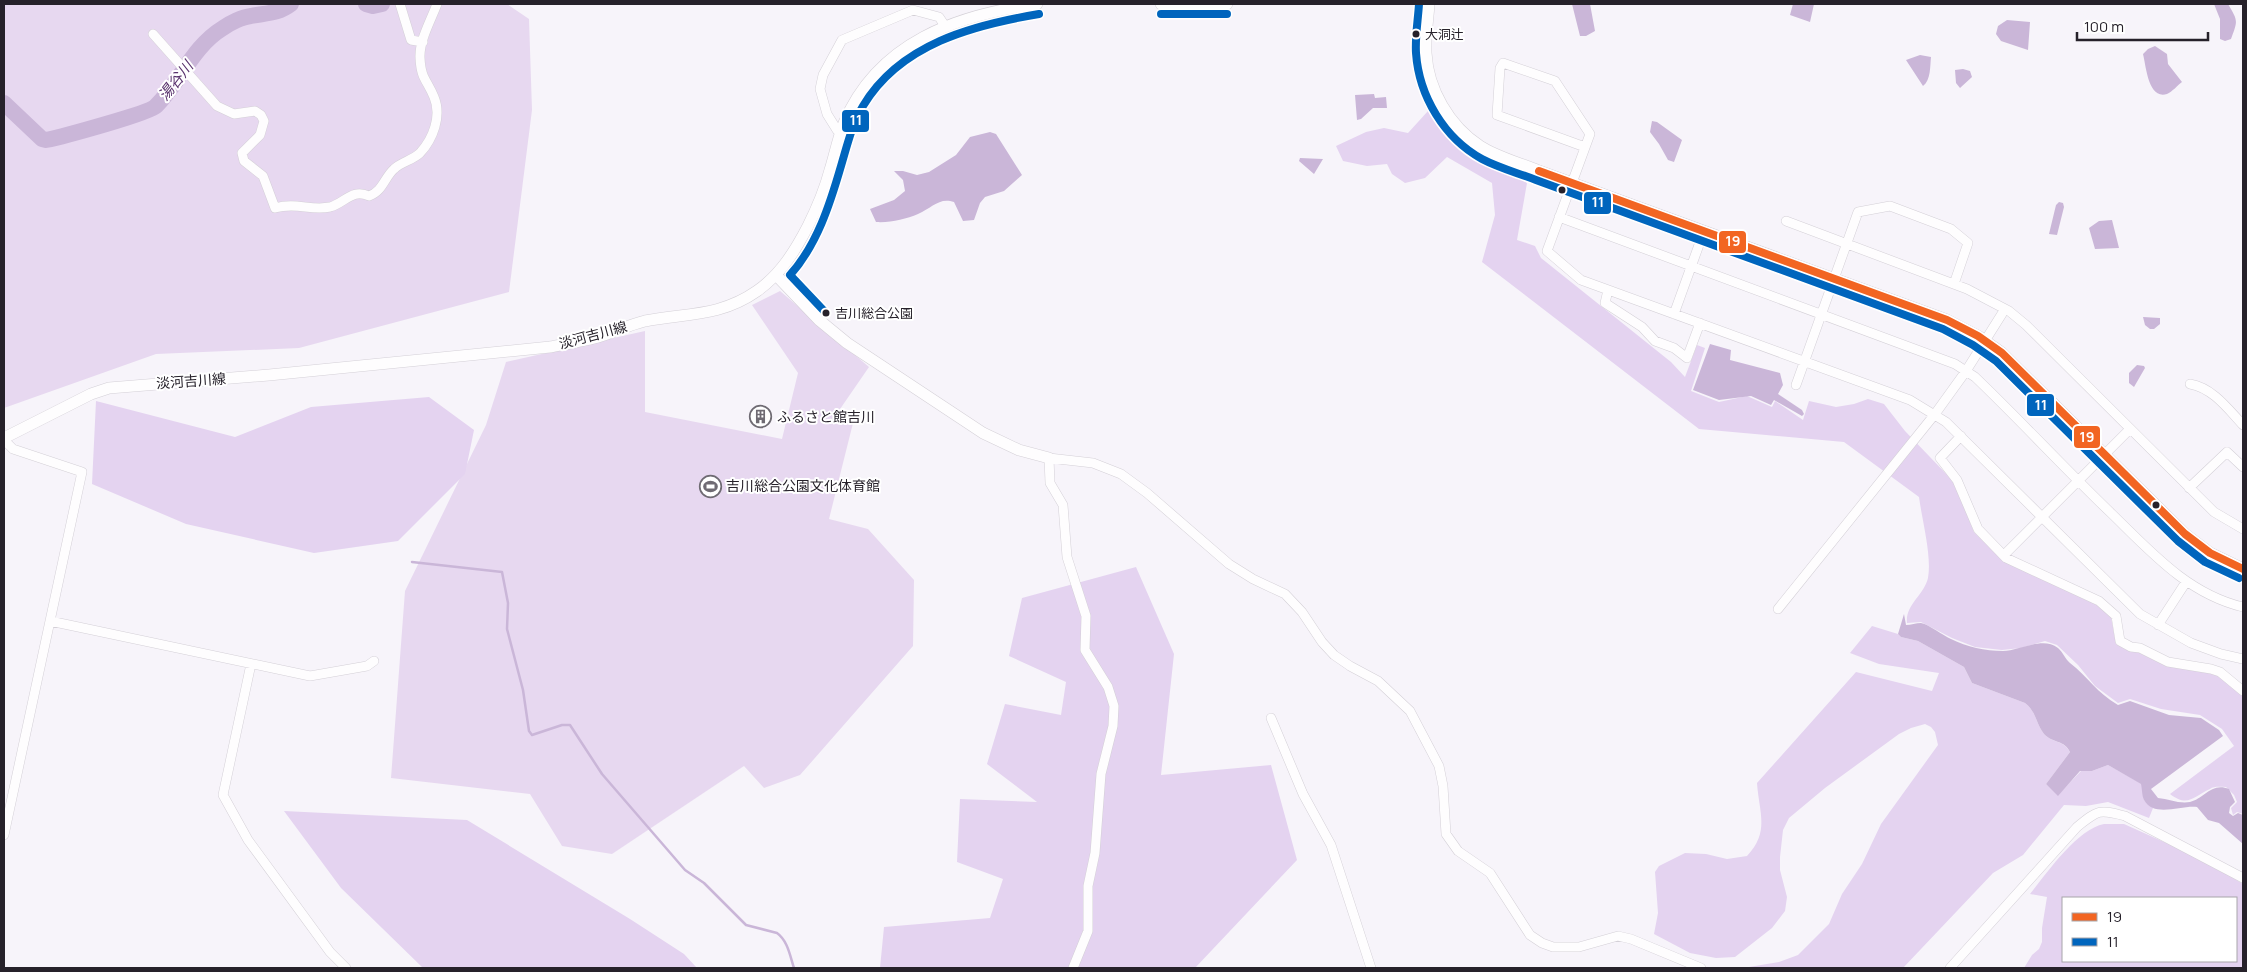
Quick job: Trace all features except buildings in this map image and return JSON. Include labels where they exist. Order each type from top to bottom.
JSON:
[{"type":"street","points":[[400,4],[411,40],[423,42]]},
{"type":"street","points":[[153,34],[217,106],[234,114],[255,111],[261,115],[264,121],[260,135],[242,153],[244,161],[263,176],[275,208],[297,205],[318,209],[333,206],[353,194],[361,192],[369,196],[376,193],[386,177],[395,168],[420,154],[435,129],[437,113],[434,97],[422,75],[420,56],[437,4]]},
{"type":"street","name":"淡河吉川線","points":[[4,439],[91,394],[108,388],[269,375],[550,347],[585,340],[647,321],[696,315],[726,308],[758,291],[776,275],[790,257],[813,216],[825,187],[841,131],[852,106],[866,84],[881,67],[901,50],[945,26],[990,11],[1037,4]]},
{"type":"street","points":[[1161,4],[1227,4]]},
{"type":"street","points":[[1429,4],[1425,40],[1427,65],[1440,102],[1449,117],[1461,131],[1480,146],[1495,154],[1572,183],[1948,320],[1984,340],[2002,354],[2185,534],[2210,553],[2243,568]]},
{"type":"street","points":[[841,131],[837,130],[827,114],[820,89],[823,75],[842,40],[914,10],[939,17],[945,26]]},
{"type":"street","points":[[1585,147],[1497,115],[1500,68],[1503,63],[1555,81],[1590,134],[1547,251],[1581,280],[1910,400],[1935,414],[1961,436],[2041,518],[2140,614],[2192,643],[2221,654],[2243,659]]},
{"type":"street","points":[[1796,385],[1858,212],[1890,206],[1951,229],[1968,243],[1954,284]]},
{"type":"street","points":[[1559,217],[1955,364],[1985,386],[2078,482],[2170,571],[2214,597],[2243,607]]},
{"type":"street","points":[[1786,222],[1954,284],[2005,309],[2026,325],[2214,512],[2243,529]]},
{"type":"street","points":[[1674,314],[1704,231]]},
{"type":"street","points":[[776,275],[819,320],[847,343],[983,432],[1019,450],[1049,458],[1093,463],[1110,468],[1134,483],[1229,564],[1252,579],[1285,594],[1302,612],[1322,642],[1334,655],[1378,681],[1410,712],[1439,766],[1443,786],[1446,834],[1458,851],[1490,873],[1530,935],[1542,944],[1553,947],[1579,946],[1618,936],[1631,939],[1701,968]]},
{"type":"street","points":[[1608,290],[1605,303],[1642,327],[1655,341],[1674,348],[1687,358],[1700,324]]},
{"type":"street","points":[[1778,609],[1935,414],[1966,371],[2005,309]]},
{"type":"street","points":[[2190,384],[2202,386],[2214,395],[2243,425]]},
{"type":"street","points":[[2004,555],[2130,429]]},
{"type":"street","points":[[1961,436],[1940,458],[1958,480],[1978,529],[2004,555],[2100,601],[2116,616],[2120,641],[2131,647],[2140,648],[2168,662],[2211,668],[2220,672],[2243,691]]},
{"type":"street","points":[[4,439],[13,449],[82,472],[4,835]]},
{"type":"street","points":[[2189,488],[2227,452],[2243,467]]},
{"type":"street","points":[[1049,458],[1050,483],[1062,505],[1067,557],[1086,616],[1085,650],[1108,687],[1114,706],[1113,726],[1101,774],[1095,853],[1088,886],[1088,931],[1073,968]]},
{"type":"street","points":[[2158,625],[2186,582]]},
{"type":"street","points":[[50,621],[310,676],[367,666],[374,661]]},
{"type":"street","points":[[251,664],[223,795],[248,840],[330,952],[346,968]]},
{"type":"street","points":[[1271,718],[1303,794],[1331,845],[1371,968]]},
{"type":"street","points":[[1950,968],[2077,827],[2092,814],[2103,810],[2125,816],[2243,878]]},
{"type":"shaded area","points":[[4,4],[507,4],[529,19],[532,110],[509,292],[299,348],[156,354],[4,408]]},
{"type":"shaded area","points":[[1572,4],[1590,4],[1595,31],[1586,36],[1580,36]]},
{"type":"shaded area","points":[[1793,4],[1814,4],[1810,22],[1790,15]]},
{"type":"shaded area","points":[[2214,4],[2228,4],[2234,14],[2236,24],[2231,39],[2225,41],[2220,39],[2220,19]]},
{"type":"shaded area","points":[[2007,20],[2030,22],[2028,50],[2001,41],[1996,34],[1998,26]]},
{"type":"shaded area","points":[[2155,46],[2167,54],[2168,64],[2182,82],[2167,94],[2156,92],[2147,73],[2143,54]]},
{"type":"shaded area","points":[[1920,55],[1931,57],[1929,77],[1923,86],[1906,60]]},
{"type":"shaded area","points":[[1963,69],[1970,71],[1972,77],[1960,88],[1956,83],[1955,70]]},
{"type":"shaded area","points":[[1419,84],[1425,84],[1439,117],[1468,149],[1527,183],[1517,240],[1535,246],[1541,258],[1671,362],[1685,377],[1697,345],[1705,348],[1691,391],[1719,402],[1747,396],[1772,407],[1775,401],[1803,420],[1809,401],[1836,407],[1868,399],[1884,404],[1905,431],[1954,482],[1974,532],[2003,561],[2097,605],[2111,617],[2116,644],[2129,651],[2139,651],[2167,666],[2207,671],[2222,678],[2243,696],[2243,814],[2237,812],[2233,815],[2231,808],[2237,802],[2234,795],[2226,787],[2213,787],[2186,800],[2176,798],[2170,794],[2234,746],[2222,729],[2200,715],[2161,709],[2130,699],[2118,703],[2095,686],[2078,665],[2057,645],[2045,641],[2021,648],[2002,650],[1975,647],[1921,622],[1907,623],[1909,611],[1926,584],[1929,569],[1928,549],[1919,497],[1844,442],[1699,429],[1482,262],[1495,215],[1492,183],[1447,157],[1425,178],[1405,183],[1392,174],[1387,164],[1367,166],[1343,161],[1336,146],[1366,132],[1384,128],[1408,133],[1428,111]]},
{"type":"shaded area","points":[[1374,94],[1375,98],[1386,97],[1387,108],[1373,108],[1361,119],[1357,120],[1355,95]]},
{"type":"shaded area","points":[[1652,121],[1657,122],[1682,140],[1674,162],[1668,160],[1650,132]]},
{"type":"shaded area","points":[[990,132],[996,134],[1022,175],[1004,191],[985,197],[980,203],[974,220],[963,221],[954,202],[944,201],[908,218],[876,222],[870,209],[894,200],[905,191],[903,180],[894,171],[903,171],[917,175],[929,172],[956,155],[970,137]]},
{"type":"shaded area","points":[[1300,158],[1323,159],[1314,174],[1299,161]]},
{"type":"shaded area","points":[[2059,202],[2063,203],[2064,207],[2057,235],[2049,234],[2056,205]]},
{"type":"shaded area","points":[[2112,220],[2119,248],[2095,249],[2089,228],[2099,221]]},
{"type":"shaded area","name":"吉川総合公園","points":[[780,291],[869,367],[838,412],[854,419],[829,519],[868,529],[914,580],[913,646],[800,775],[764,788],[744,766],[612,854],[562,846],[530,794],[391,778],[405,591],[486,425],[506,362],[645,331],[645,412],[782,439],[798,373],[752,305]]},
{"type":"shaded area","points":[[2143,317],[2160,318],[2160,324],[2154,329],[2150,329],[2145,325]]},
{"type":"shaded area","points":[[1710,344],[1731,350],[1730,360],[1780,373],[1783,385],[1778,394],[1802,410],[1804,414],[1802,416],[1774,400],[1771,405],[1751,396],[1719,400],[1693,390]]},
{"type":"shaded area","points":[[2137,365],[2144,366],[2145,368],[2134,387],[2129,383],[2129,373]]},
{"type":"shaded area","points":[[429,397],[474,430],[465,474],[398,541],[314,553],[186,524],[92,484],[96,401],[235,437],[311,407]]},
{"type":"shaded area","points":[[1136,567],[1174,654],[1161,775],[1271,765],[1297,860],[1195,968],[880,968],[884,927],[990,918],[1003,879],[957,862],[960,799],[1037,802],[987,764],[1005,704],[1061,715],[1066,682],[1009,656],[1022,598]]},
{"type":"shaded area","points":[[1904,614],[1906,625],[1925,624],[1951,639],[1976,648],[2003,651],[2045,643],[2052,645],[2058,648],[2068,661],[2098,690],[2118,705],[2130,701],[2169,715],[2201,718],[2219,730],[2223,736],[2151,789],[2158,798],[2190,802],[2212,789],[2223,787],[2229,789],[2235,802],[2230,807],[2229,813],[2233,816],[2238,813],[2243,815],[2243,844],[2219,823],[2208,820],[2197,807],[2161,810],[2148,805],[2143,798],[2141,784],[2108,765],[2092,771],[2080,771],[2058,796],[2046,784],[2070,752],[2068,748],[2044,734],[2029,706],[2025,703],[1972,683],[1964,667],[1918,641],[1901,637],[1898,634]]},
{"type":"shaded area","points":[[1872,626],[1918,641],[1964,667],[1972,683],[2029,706],[2044,734],[2065,745],[2070,752],[2046,784],[2058,795],[2081,771],[2092,771],[2108,765],[2142,784],[2144,800],[2153,808],[2149,818],[2108,802],[2086,806],[2064,805],[2023,855],[1993,873],[1903,968],[1743,968],[1779,962],[1798,955],[1829,924],[1842,894],[1862,864],[1881,824],[1938,745],[1935,732],[1925,724],[1899,734],[1825,788],[1789,818],[1783,830],[1780,857],[1780,870],[1787,897],[1785,911],[1772,928],[1735,957],[1716,958],[1690,953],[1654,934],[1658,913],[1655,872],[1659,866],[1685,853],[1706,854],[1727,859],[1747,856],[1759,839],[1761,830],[1757,783],[1856,672],[1932,691],[1939,673],[1879,664],[1850,653]]},
{"type":"shaded area","points":[[284,811],[467,820],[630,919],[684,954],[697,968],[423,968],[341,888]]},
{"type":"shaded area","points":[[2104,824],[2124,824],[2204,860],[2243,884],[2243,968],[2024,968],[2032,955],[2039,949],[2042,942],[2042,928],[2047,897],[2030,894],[2063,853],[2083,834]]},
{"type":"waterway","name":"湯谷川","points":[[4,103],[42,139],[46,140],[138,114],[156,106],[173,86],[195,54],[212,36],[223,28],[240,19],[277,11],[291,4]]},
{"type":"waterway","name":"湯谷川","points":[[366,4],[373,6],[382,4]]},
{"type":"waterway","points":[[412,562],[502,572],[508,603],[507,629],[523,690],[529,731],[532,735],[562,725],[570,725],[602,774],[685,870],[704,883],[746,925],[777,933],[781,936],[788,949],[794,968]]},
{"type":"transit line","name":"11","points":[[1419,4],[1416,53],[1422,85],[1428,100],[1445,128],[1468,150],[1502,168],[1943,329],[1973,345],[1996,361],[2178,541],[2205,562],[2239,578]]},
{"type":"transit line","name":"11","points":[[826,313],[790,275],[808,251],[822,223],[853,128],[863,106],[878,85],[897,67],[940,41],[989,24],[1039,14]]},
{"type":"transit line","name":"11","points":[[1161,14],[1227,14]]},
{"type":"transit line","name":"19","points":[[1539,171],[1947,320],[1978,336],[2002,353],[2185,534],[2210,553],[2243,569]]},
{"type":"place","name":"大洞辻","points":[[1416,34]]},
{"type":"place","name":"吉川総合公園","points":[[826,313]]},
{"type":"place","name":"ふるさと館吉川","points":[[761,417]]},
{"type":"place","name":"吉川総合公園文化体育館","points":[[710,486]]}]
